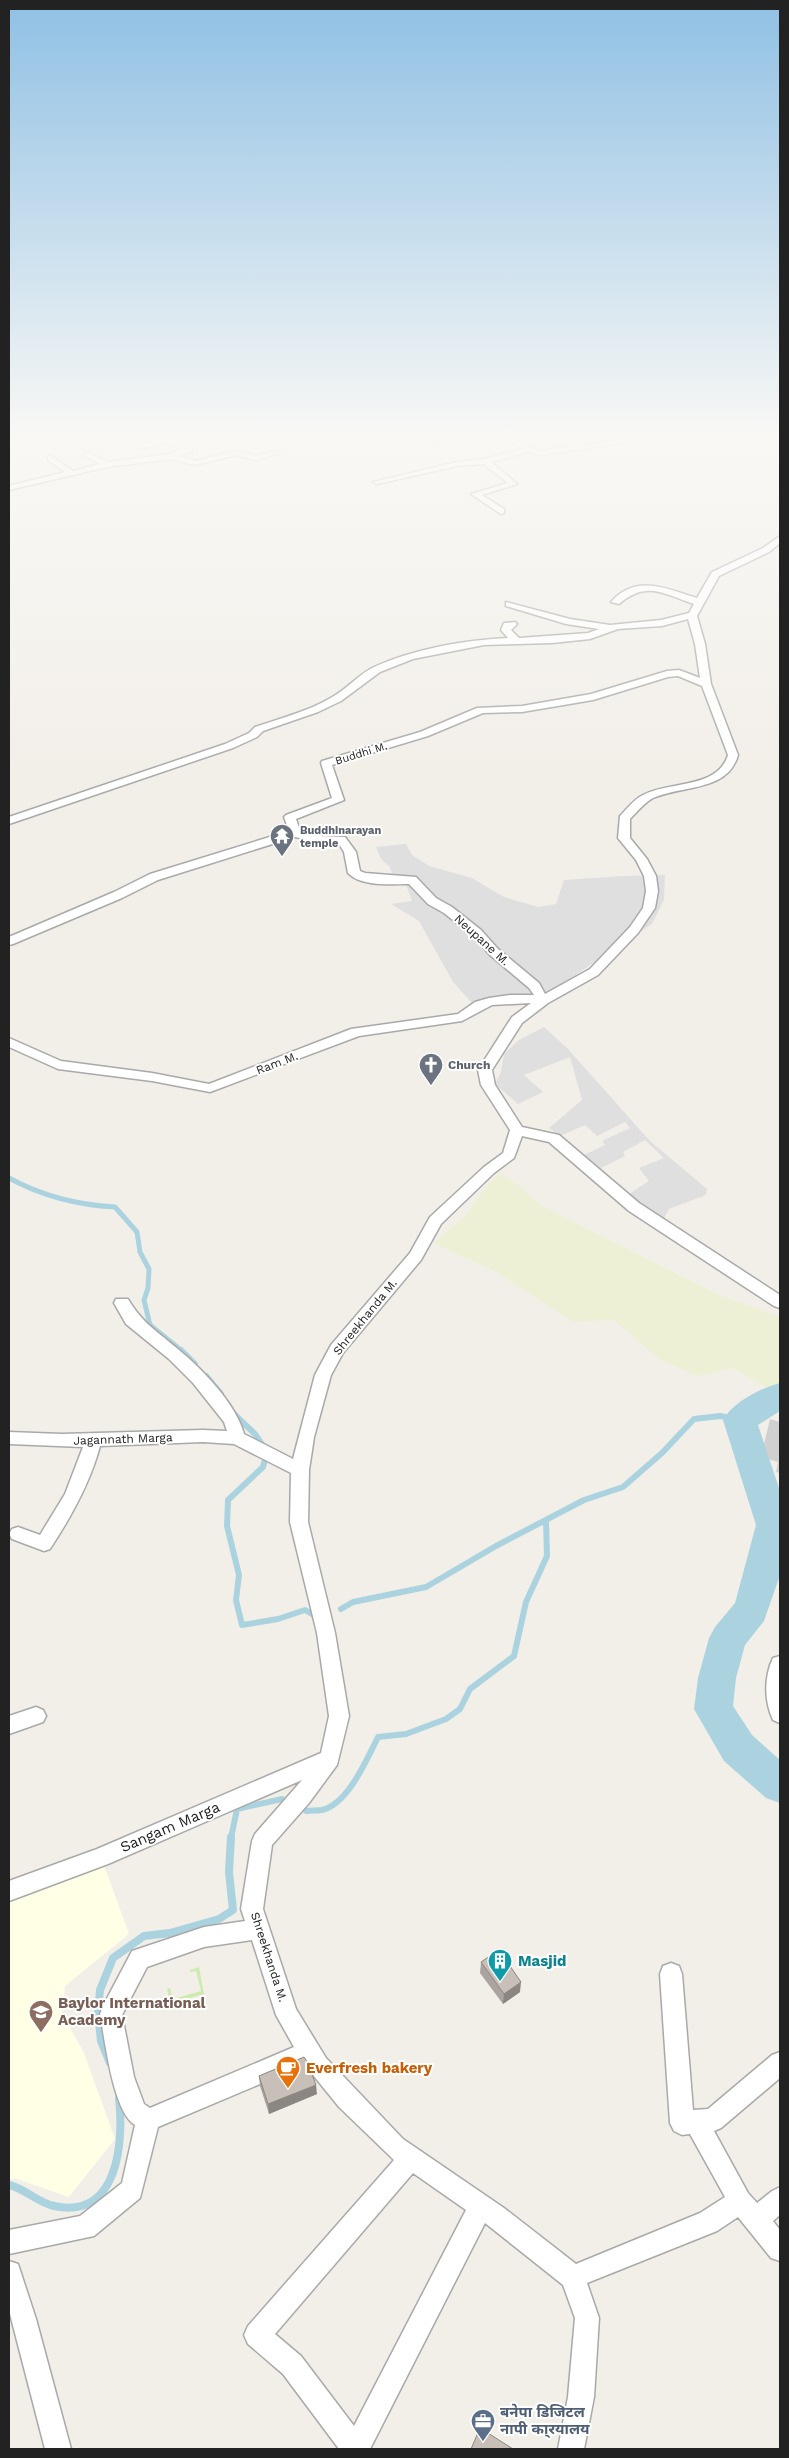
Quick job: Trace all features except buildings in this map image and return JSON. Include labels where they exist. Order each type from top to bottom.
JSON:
[{"type":"street","points":[[766,550],[715,574],[696,609],[706,684],[733,755],[733,763],[728,770],[709,780],[648,797],[624,818],[624,838],[641,859],[650,876],[652,892],[649,908],[634,930],[594,972],[543,1000],[517,1020],[485,1070],[488,1085],[517,1130],[554,1138],[634,1207],[780,1302]]},
{"type":"street","points":[[616,602],[631,590],[650,587],[669,590],[696,609]]},
{"type":"street","points":[[509,604],[569,622],[611,628],[662,623],[696,609]]},
{"type":"street","points":[[512,624],[508,625],[506,630],[515,640]]},
{"type":"street","points":[[9,820],[229,746],[253,735],[259,729],[314,710],[337,699],[376,670],[393,663],[452,648],[515,640],[552,640],[590,636],[611,628]]},
{"type":"street","name":"Buddhi M.","points":[[295,833],[290,817],[338,800],[326,763],[424,734],[481,710],[522,708],[593,697],[667,674],[679,674],[706,684]]},
{"type":"street","points":[[9,941],[81,909],[118,896],[154,877],[295,833]]},
{"type":"street","name":"Neupane M.","points":[[295,833],[319,839],[341,840],[350,852],[354,873],[361,876],[377,880],[412,880],[432,901],[478,932],[494,952],[534,986],[543,1000]]},
{"type":"street","name":"Ram M.","points":[[9,1042],[58,1065],[152,1077],[210,1088],[356,1032],[462,1017],[471,1008],[502,998],[543,1000]]},
{"type":"street","name":"Shreekhanda M.","points":[[517,1130],[509,1155],[489,1170],[435,1221],[416,1256],[337,1349],[323,1375],[297,1469],[299,1522],[326,1633],[339,1716],[330,1759],[302,1796],[262,1840],[252,1909],[287,2015],[318,2066],[347,2099],[395,2147],[481,2206],[573,2277]]},
{"type":"street","points":[[122,1304],[132,1320],[175,1355],[198,1379],[232,1420],[237,1438],[297,1469]]},
{"type":"street","name":"Jagannath Marga","points":[[9,1438],[93,1440],[203,1436],[237,1438]]},
{"type":"street","points":[[18,1534],[44,1544],[68,1509],[89,1458],[93,1440]]},
{"type":"street","points":[[780,1664],[775,1690],[780,1714]]},
{"type":"street","points":[[9,1725],[36,1716]]},
{"type":"street","name":"Sangam Marga","points":[[9,1891],[101,1857],[330,1759]]},
{"type":"street","points":[[148,2120],[135,2112],[123,2077],[111,2014],[140,1960],[204,1937],[259,1929]]},
{"type":"street","points":[[671,1974],[682,2123],[713,2120],[780,2063]]},
{"type":"street","points":[[148,2120],[310,2052]]},
{"type":"street","points":[[9,2242],[85,2227],[132,2190],[148,2120]]},
{"type":"street","points":[[696,2122],[740,2201],[780,2249]]},
{"type":"street","points":[[411,2158],[257,2335],[292,2365],[355,2449],[481,2206]]},
{"type":"street","points":[[756,2220],[780,2199]]},
{"type":"street","points":[[571,2449],[581,2398],[586,2318],[573,2277],[708,2222],[740,2201]]},
{"type":"street","points":[[9,2273],[24,2319],[58,2449]]},
{"type":"shaded area","points":[[406,844],[412,855],[429,866],[472,878],[504,897],[538,907],[556,904],[564,880],[624,876],[665,875],[664,900],[652,924],[548,993],[502,997],[473,1004],[453,982],[419,921],[391,904],[412,901],[406,884],[393,875],[389,866],[381,859],[376,847]]},
{"type":"shaded area","points":[[544,1027],[568,1049],[650,1141],[707,1189],[706,1195],[669,1209],[663,1220],[629,1194],[649,1181],[639,1168],[664,1158],[645,1140],[623,1152],[625,1156],[601,1168],[584,1155],[605,1145],[602,1141],[630,1128],[625,1122],[597,1136],[585,1125],[560,1136],[549,1128],[582,1100],[570,1057],[524,1075],[543,1092],[518,1104],[495,1084],[501,1072],[504,1054],[519,1040]]},
{"type":"shaded area","points":[[501,1174],[521,1187],[540,1205],[719,1295],[780,1317],[780,1392],[778,1394],[733,1368],[697,1376],[659,1359],[614,1320],[573,1322],[493,1270],[433,1243],[465,1216],[483,1191]]},
{"type":"shaded area","points":[[770,1419],[780,1422],[780,1473],[776,1472],[778,1462],[761,1457]]},
{"type":"shaded area","name":"Baylor International Academy","points":[[101,1857],[129,1934],[65,1986],[62,2013],[84,2053],[115,2139],[69,2197],[17,2179],[9,2179],[9,1891]]},
{"type":"green space","points":[[199,1967],[204,1994],[170,2004],[167,1989],[170,1988],[173,1999],[201,1991],[196,1971],[190,1972],[190,1970]]},
{"type":"waterway","points":[[9,1178],[47,1195],[87,1204],[115,1207],[137,1232],[140,1252],[149,1269],[148,1288],[144,1300],[150,1325],[182,1351]]},
{"type":"waterway","points":[[182,1351],[195,1364]]},
{"type":"waterway","points":[[206,1376],[221,1394]]},
{"type":"waterway","points":[[780,1395],[740,1420],[774,1525],[763,1572],[751,1610],[728,1638],[717,1678],[713,1709],[738,1748],[780,1785]]},
{"type":"waterway","points":[[234,1414],[255,1434],[267,1452],[263,1467],[228,1500],[227,1526],[239,1575],[236,1600],[242,1625],[278,1619],[305,1610],[312,1614]]},
{"type":"waterway","points":[[341,1609],[353,1602],[426,1587],[496,1546],[584,1500],[623,1487],[662,1453],[694,1419],[720,1416],[740,1420]]},
{"type":"waterway","points":[[306,1811],[322,1810],[340,1799],[356,1780],[378,1737],[406,1734],[446,1719],[460,1709],[470,1689],[514,1656],[526,1602],[547,1556],[546,1521]]},
{"type":"waterway","points":[[231,1838],[237,1809],[282,1799]]},
{"type":"waterway","points":[[110,2063],[101,2041],[98,2012],[100,1990],[113,1958],[144,1936],[170,1933],[219,1919],[233,1910],[229,1872],[231,1837]]},
{"type":"waterway","points":[[9,2185],[54,2206],[75,2207],[92,2201],[104,2190],[118,2156],[120,2136],[119,2098]]},
{"type":"place","name":"Buddhinarayan temple","points":[[282,857]]},
{"type":"place","name":"Church","points":[[431,1086]]},
{"type":"place","name":"Masjid","points":[[500,1982]]},
{"type":"place","name":"Baylor International Academy","points":[[41,2033]]},
{"type":"place","name":"Everfresh bakery","points":[[288,2089]]},
{"type":"place","name":"बनेपा डिजिटल नापी का्रयालय","points":[[483,2442]]}]
